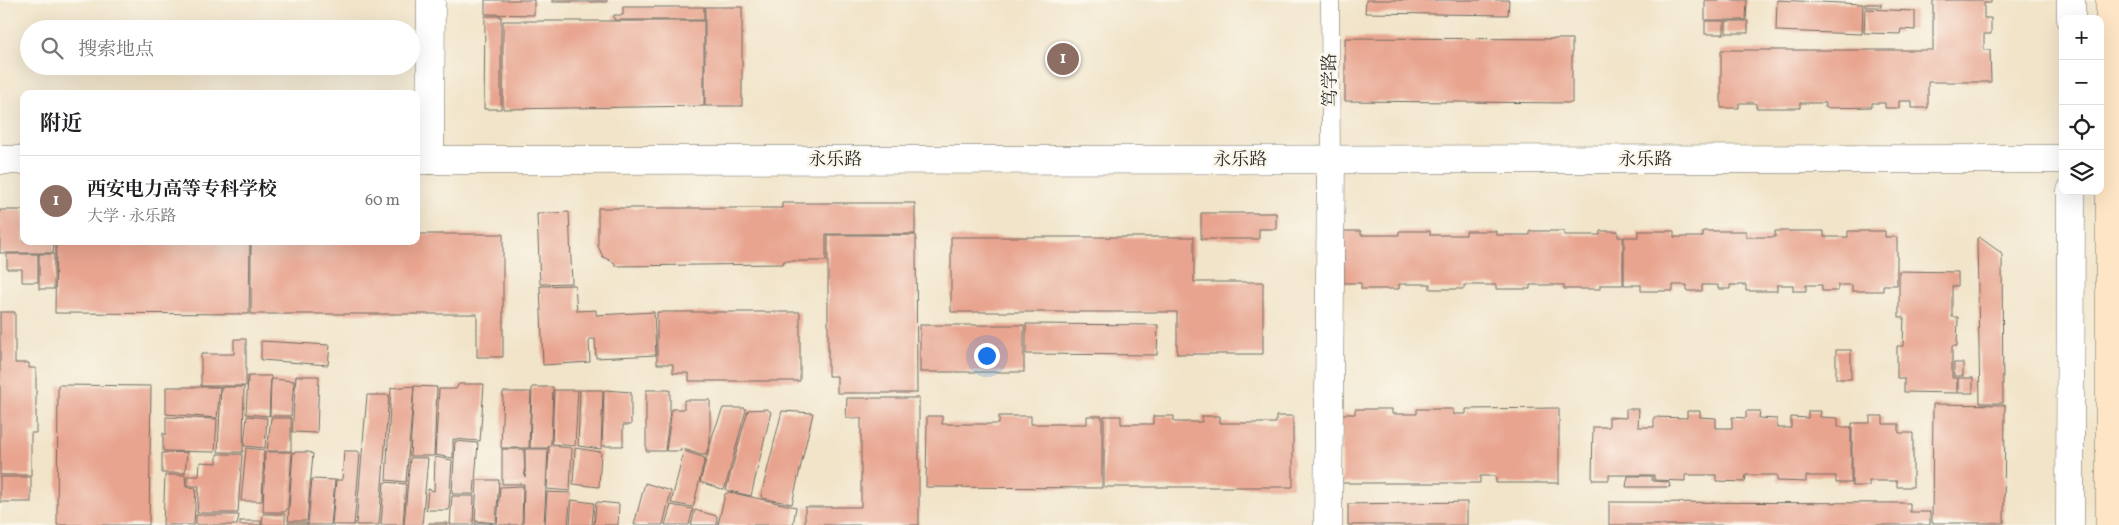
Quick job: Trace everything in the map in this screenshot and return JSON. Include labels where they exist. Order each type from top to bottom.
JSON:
[{"type":"main road","points":[[2110,0],[2110,525]]},
{"type":"street","points":[[423,160],[431,0]]},
{"type":"street","points":[[2071,0],[2071,15]]},
{"type":"street","name":"永乐路","points":[[423,160],[2059,159]]},
{"type":"street","points":[[0,160],[20,160]]},
{"type":"street","points":[[1328,525],[1331,160]]},
{"type":"street","points":[[2070,525],[2071,195]]},
{"type":"lane","name":"笃学路","points":[[1330,0],[1331,160]]},
{"type":"building","points":[[485,0],[534,0],[534,15],[485,14]]},
{"type":"building","points":[[552,0],[607,0],[607,2],[552,2]]},
{"type":"building","points":[[1366,0],[1509,0],[1508,15],[1365,13]]},
{"type":"building","points":[[1705,0],[1747,0],[1746,20],[1705,20]]},
{"type":"building","points":[[1777,0],[1863,4],[1862,34],[1776,31]]},
{"type":"building","points":[[1933,0],[1991,0],[1991,3],[1984,3],[1984,18],[1991,18],[1991,34],[1984,34],[1984,50],[1990,50],[1991,82],[1928,82],[1928,108],[1912,108],[1912,101],[1899,101],[1899,108],[1885,108],[1885,103],[1872,103],[1872,107],[1825,108],[1825,103],[1800,103],[1800,108],[1756,108],[1756,103],[1739,103],[1739,108],[1721,108],[1721,50],[1933,50]]},
{"type":"building","points":[[1865,4],[1881,4],[1881,7],[1865,7]]},
{"type":"building","points":[[623,7],[704,7],[704,20],[614,20],[614,15],[623,15]]},
{"type":"building","points":[[705,7],[742,7],[742,106],[705,106]]},
{"type":"building","points":[[1865,9],[1915,11],[1915,30],[1901,29],[1900,34],[1864,33]]},
{"type":"building","points":[[485,16],[501,16],[501,109],[484,109]]},
{"type":"building","points":[[503,21],[704,21],[704,106],[503,109]]},
{"type":"building","points":[[1705,21],[1724,21],[1724,34],[1705,34]]},
{"type":"building","points":[[1726,21],[1748,21],[1748,33],[1726,33]]},
{"type":"building","points":[[1345,38],[1572,39],[1572,103],[1345,101]]},
{"type":"building","points":[[782,203],[915,203],[915,234],[826,234],[826,261],[784,261],[783,264],[615,266],[615,263],[603,257],[598,246],[598,208],[782,208]]},
{"type":"building","points":[[0,210],[20,210],[20,245],[54,245],[53,253],[0,253]]},
{"type":"building","points":[[569,212],[572,283],[540,284],[537,214]]},
{"type":"building","points":[[1201,213],[1276,213],[1276,229],[1259,229],[1259,239],[1201,239]]},
{"type":"building","points":[[1344,231],[1361,231],[1361,235],[1399,235],[1399,231],[1430,231],[1430,235],[1466,235],[1466,231],[1496,231],[1496,235],[1530,235],[1530,231],[1564,231],[1564,235],[1600,235],[1600,231],[1618,231],[1618,237],[1623,237],[1623,285],[1600,285],[1600,289],[1564,289],[1564,285],[1530,285],[1530,289],[1496,289],[1496,285],[1464,285],[1464,289],[1430,289],[1430,284],[1399,284],[1399,289],[1361,289],[1361,283],[1344,283]]},
{"type":"building","points":[[1638,231],[1674,231],[1674,237],[1703,237],[1703,231],[1746,231],[1746,237],[1775,237],[1775,231],[1824,231],[1824,237],[1848,237],[1848,231],[1885,231],[1885,237],[1897,237],[1897,285],[1883,285],[1883,291],[1852,291],[1852,285],[1838,285],[1838,291],[1822,291],[1822,285],[1806,285],[1806,291],[1793,291],[1793,285],[1777,285],[1777,291],[1746,291],[1746,285],[1730,285],[1730,289],[1718,289],[1718,285],[1702,285],[1702,291],[1687,291],[1687,285],[1673,285],[1673,291],[1641,291],[1641,285],[1624,285],[1624,237],[1638,237]]},
{"type":"building","points":[[420,234],[503,234],[503,357],[477,357],[477,314],[251,314],[251,245],[420,245]]},
{"type":"building","points":[[828,235],[916,235],[917,393],[837,393],[837,376],[828,376]]},
{"type":"building","points":[[951,237],[1194,237],[1194,282],[1263,282],[1263,354],[1177,354],[1177,312],[951,312]]},
{"type":"building","points":[[1979,237],[2002,255],[2003,403],[1980,403],[1977,239]]},
{"type":"building","points":[[56,245],[250,245],[249,314],[55,313]]},
{"type":"building","points":[[7,254],[38,254],[38,282],[22,282],[22,269],[7,269]]},
{"type":"building","points":[[39,254],[54,254],[54,289],[39,289]]},
{"type":"building","points":[[1899,271],[1958,272],[1958,286],[1952,286],[1952,317],[1958,317],[1957,346],[1952,346],[1952,378],[1957,378],[1957,393],[1904,392],[1904,378],[1897,378],[1897,346],[1903,346],[1904,317],[1899,317]]},
{"type":"building","points":[[575,285],[577,311],[596,310],[596,315],[654,312],[656,355],[596,358],[595,339],[589,339],[590,362],[543,365],[540,286]]},
{"type":"building","points":[[0,312],[15,312],[15,363],[29,363],[29,368],[36,368],[36,433],[31,433],[31,475],[0,475]]},
{"type":"building","points":[[657,312],[800,312],[800,381],[689,381],[689,373],[673,373],[673,364],[657,364]]},
{"type":"building","points":[[1026,324],[1158,325],[1157,355],[1026,354]]},
{"type":"building","points":[[920,325],[1024,325],[1024,372],[920,372]]},
{"type":"building","points":[[234,339],[246,339],[246,386],[201,386],[201,354],[234,354]]},
{"type":"building","points":[[261,341],[330,345],[328,365],[261,360]]},
{"type":"building","points":[[1836,350],[1851,350],[1851,379],[1836,379]]},
{"type":"building","points":[[1954,363],[1963,363],[1963,376],[1954,376]]},
{"type":"building","points":[[248,376],[271,376],[269,416],[246,414]]},
{"type":"building","points":[[296,376],[319,376],[317,433],[292,432]]},
{"type":"building","points":[[1958,378],[1973,378],[1973,393],[1958,393]]},
{"type":"building","points":[[273,379],[294,381],[291,416],[270,416],[271,381]]},
{"type":"building","points":[[459,384],[484,384],[480,441],[453,439],[453,458],[435,455],[439,389],[456,389]]},
{"type":"building","points":[[58,385],[151,386],[149,525],[57,525]]},
{"type":"building","points":[[414,386],[437,387],[434,456],[410,456]]},
{"type":"building","points":[[414,386],[406,482],[386,480],[391,388]]},
{"type":"building","points":[[166,387],[220,387],[217,418],[166,414]]},
{"type":"building","points":[[221,387],[244,387],[243,452],[218,452]]},
{"type":"building","points":[[532,387],[553,387],[551,444],[547,448],[530,448]]},
{"type":"building","points":[[554,390],[578,390],[575,446],[552,444]]},
{"type":"building","points":[[580,390],[603,390],[601,449],[578,446]]},
{"type":"building","points":[[605,390],[631,392],[631,425],[623,425],[623,446],[602,446]]},
{"type":"building","points":[[646,390],[670,390],[670,410],[665,451],[646,451]]},
{"type":"building","points":[[503,392],[531,392],[529,448],[501,448]]},
{"type":"building","points":[[367,395],[389,395],[379,525],[356,525]]},
{"type":"building","points":[[847,398],[919,398],[919,525],[805,525],[805,507],[861,507],[861,418],[846,418]]},
{"type":"building","points":[[684,400],[710,400],[710,441],[706,455],[681,448],[681,451],[666,451],[672,409],[684,409]]},
{"type":"building","points":[[1933,404],[2005,405],[2004,523],[1932,523]]},
{"type":"building","points":[[723,408],[745,408],[746,410],[725,488],[722,489],[700,482],[713,434]]},
{"type":"building","points":[[1559,408],[1559,483],[1496,483],[1496,476],[1480,476],[1480,483],[1342,483],[1342,414],[1355,414],[1355,409],[1392,409],[1392,414],[1417,414],[1417,409],[1453,409],[1453,414],[1466,414],[1466,409]]},
{"type":"building","points":[[767,409],[771,412],[751,496],[726,490],[748,410]]},
{"type":"building","points":[[1626,409],[1639,409],[1638,427],[1654,427],[1654,417],[1687,418],[1687,411],[1700,411],[1700,417],[1716,418],[1716,428],[1732,428],[1732,417],[1746,418],[1746,411],[1760,411],[1759,418],[1777,419],[1777,428],[1791,428],[1791,417],[1808,418],[1808,411],[1821,411],[1820,417],[1838,418],[1838,427],[1851,427],[1851,483],[1836,483],[1836,476],[1806,476],[1806,482],[1777,481],[1777,475],[1746,475],[1745,482],[1716,481],[1716,475],[1685,475],[1685,481],[1654,480],[1654,475],[1609,475],[1609,480],[1592,480],[1593,427],[1609,427],[1609,417],[1626,418]]},
{"type":"building","points":[[782,411],[813,413],[792,504],[762,498],[761,495]]},
{"type":"building","points":[[247,416],[267,418],[265,448],[244,446]]},
{"type":"building","points":[[927,416],[942,416],[942,424],[999,424],[999,416],[1031,416],[1031,424],[1087,424],[1087,416],[1102,416],[1102,488],[926,487]]},
{"type":"building","points":[[1104,416],[1121,416],[1121,424],[1153,424],[1153,416],[1174,416],[1174,422],[1202,422],[1202,416],[1220,416],[1220,423],[1276,423],[1276,416],[1293,416],[1293,487],[1104,487]]},
{"type":"building","points":[[1870,416],[1883,416],[1883,424],[1899,424],[1899,433],[1913,433],[1913,487],[1897,487],[1897,481],[1869,481],[1869,486],[1852,486],[1852,423],[1870,423]]},
{"type":"building","points":[[166,417],[217,419],[215,452],[163,451],[163,433],[166,435]]},
{"type":"building","points":[[271,418],[291,418],[291,451],[267,451]]},
{"type":"building","points":[[455,441],[478,443],[474,494],[452,494]]},
{"type":"building","points":[[549,447],[572,448],[570,491],[547,489]]},
{"type":"building","points":[[246,448],[264,450],[262,501],[241,501]]},
{"type":"building","points":[[575,448],[601,452],[599,487],[573,484]]},
{"type":"building","points":[[502,449],[524,449],[525,477],[525,449],[548,449],[544,525],[523,525],[524,484],[502,484]]},
{"type":"building","points":[[344,451],[358,451],[360,454],[354,525],[332,525],[336,480],[342,480]]},
{"type":"building","points":[[684,451],[705,458],[693,507],[671,503]]},
{"type":"building","points":[[187,452],[185,473],[162,473],[162,453]]},
{"type":"building","points":[[265,452],[292,452],[288,507],[285,512],[263,512]]},
{"type":"building","points":[[293,452],[309,452],[313,454],[307,521],[288,521]]},
{"type":"building","points":[[217,454],[242,454],[238,513],[197,513],[199,486],[187,486],[187,476],[199,476],[200,462],[217,463]]},
{"type":"building","points":[[435,457],[452,460],[449,510],[426,510],[428,489],[434,491]]},
{"type":"building","points":[[410,458],[428,458],[422,525],[404,525]]},
{"type":"building","points":[[165,475],[185,475],[186,487],[196,488],[194,525],[163,525]]},
{"type":"building","points":[[1628,476],[1652,476],[1652,481],[1669,482],[1670,487],[1626,487]]},
{"type":"building","points":[[0,477],[31,477],[31,502],[0,502]]},
{"type":"building","points":[[312,479],[335,480],[331,525],[308,525]]},
{"type":"building","points":[[477,480],[499,480],[496,523],[475,521]]},
{"type":"building","points":[[384,482],[406,484],[403,525],[381,525]]},
{"type":"building","points":[[645,483],[671,491],[663,525],[634,525]]},
{"type":"building","points":[[523,486],[522,525],[497,525],[500,487]]},
{"type":"building","points":[[547,492],[571,493],[568,525],[545,525]]},
{"type":"building","points":[[729,492],[796,507],[793,525],[718,525],[725,494]]},
{"type":"building","points":[[452,496],[474,496],[473,525],[450,525]]},
{"type":"building","points":[[572,500],[594,503],[592,525],[570,525]]},
{"type":"building","points":[[1467,502],[1467,525],[1348,525],[1348,504]]},
{"type":"building","points":[[1609,502],[1910,503],[1910,512],[1930,512],[1930,525],[1609,525]]},
{"type":"building","points":[[596,503],[619,504],[618,525],[594,525]]},
{"type":"building","points":[[671,505],[693,509],[689,525],[665,525]]},
{"type":"building","points":[[695,510],[717,516],[717,525],[691,525]]},
{"type":"building","points":[[263,514],[285,514],[285,525],[262,525]]},
{"type":"building","points":[[196,515],[239,515],[237,525],[196,525]]},
{"type":"building","points":[[240,521],[261,521],[261,525],[240,525]]},
{"type":"building","points":[[288,523],[307,523],[307,525],[288,525]]},
{"type":"building","points":[[429,523],[447,523],[447,525],[429,525]]},
{"type":"building","points":[[475,523],[489,523],[496,525],[475,525]]},
{"type":"place","name":"西安电力高等专科学校","points":[[1063,59]]}]
